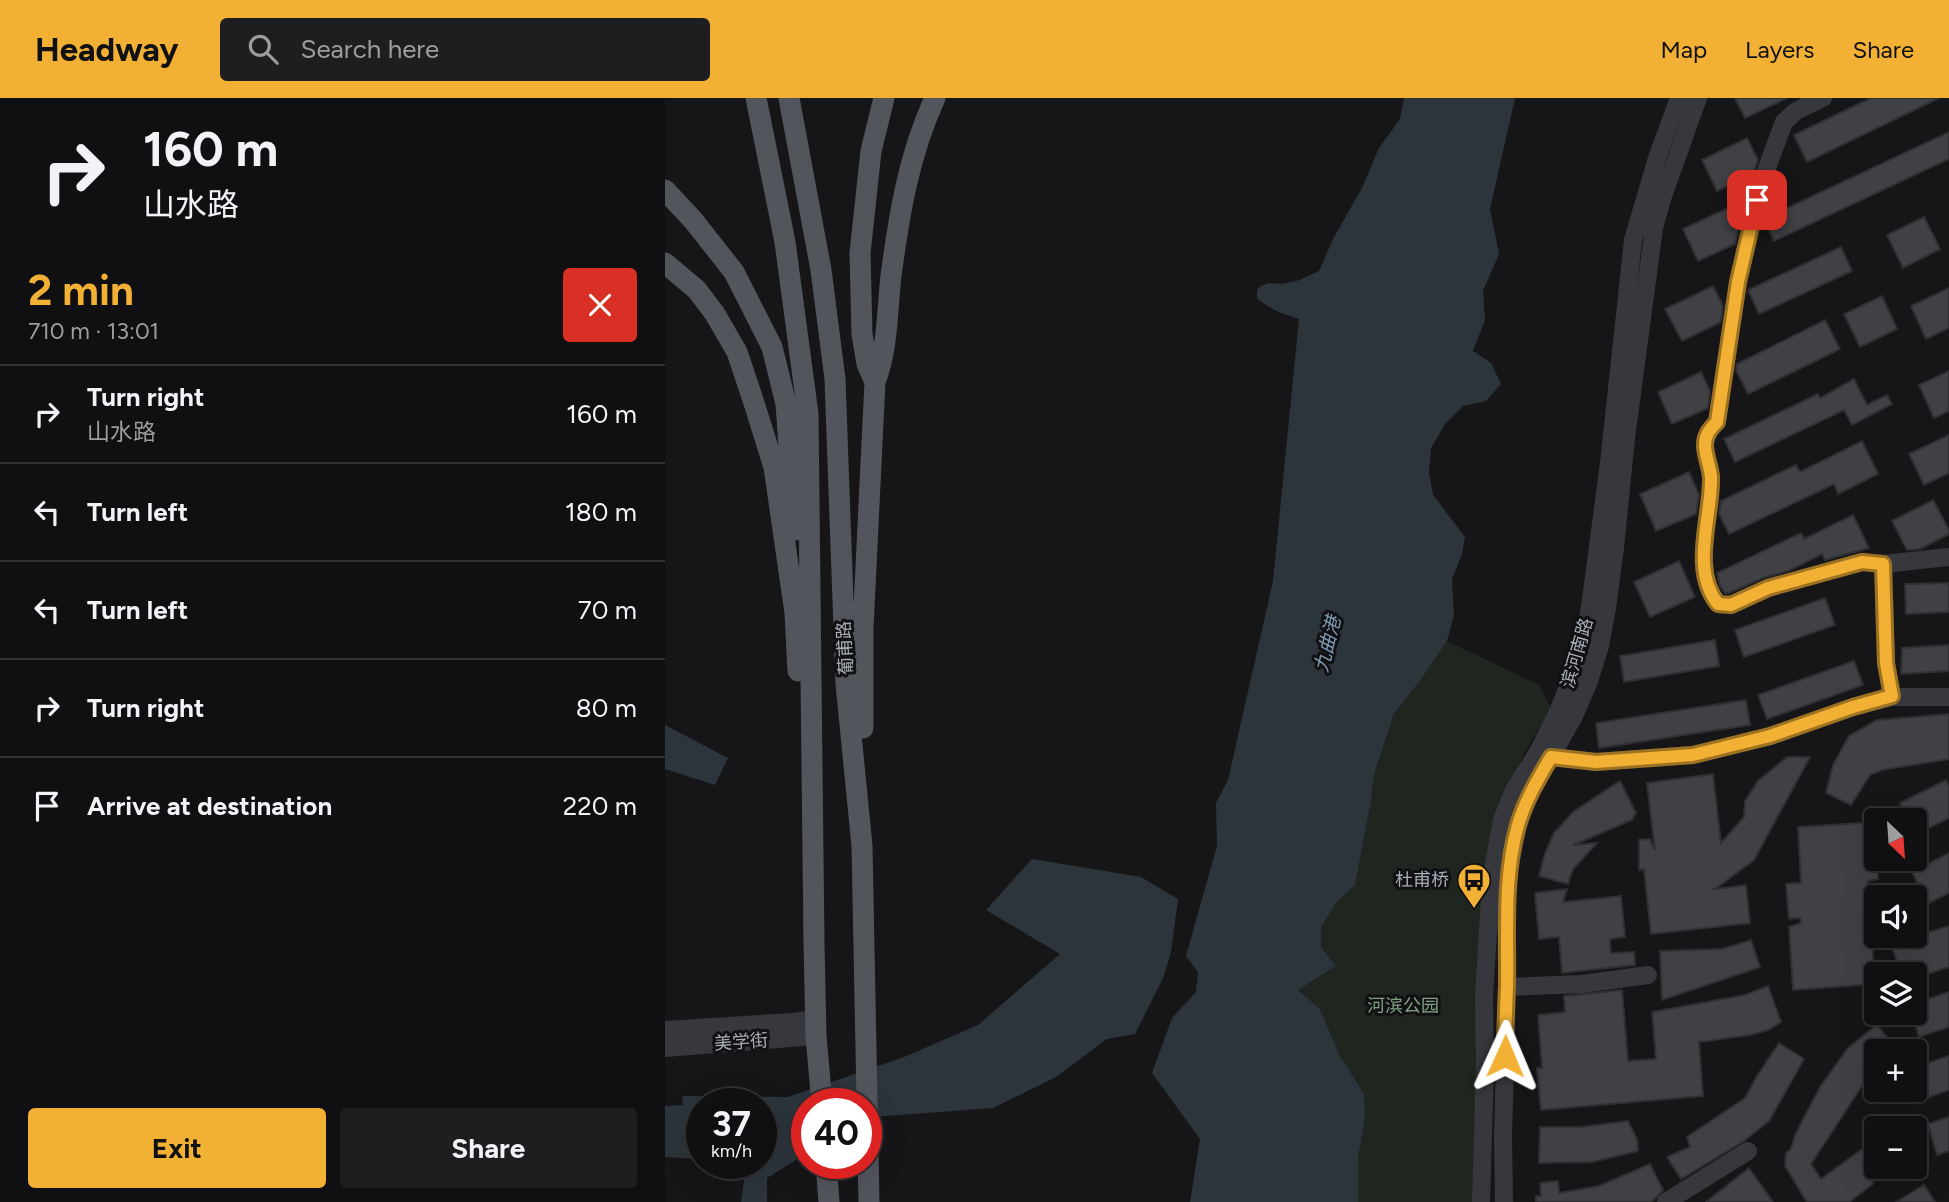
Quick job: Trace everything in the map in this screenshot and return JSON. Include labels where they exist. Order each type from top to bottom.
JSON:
[{"type":"main road","name":"葡甫路","points":[[756,98],[785,242],[808,414],[814,943],[821,1088]]},
{"type":"main road","name":"葡甫路","points":[[789,98],[821,270],[835,380],[846,684],[862,846],[869,1202]]},
{"type":"main road","points":[[875,382],[867,364],[862,334],[859,253],[871,150],[884,98]]},
{"type":"main road","points":[[862,846],[863,628],[875,382],[882,364],[892,274],[911,165],[935,98]]},
{"type":"main road","points":[[665,190],[694,220],[734,272],[772,347],[786,404],[795,519],[795,613],[806,843],[814,943]]},
{"type":"main road","points":[[665,263],[697,290],[715,314],[737,352],[774,467],[795,613]]},
{"type":"main road","points":[[827,1179],[829,1202]]},
{"type":"street","name":"滨河南路","points":[[1481,1202],[1484,996],[1491,880],[1502,820],[1514,790],[1544,755],[1580,657],[1599,541],[1633,240],[1646,193],[1679,98]]},
{"type":"street","points":[[1504,1202],[1506,907],[1509,870],[1518,825],[1544,755],[1574,716],[1600,646],[1654,228],[1698,98]]},
{"type":"street","points":[[1822,98],[1796,111],[1784,122],[1757,200],[1738,282],[1717,422],[1709,430],[1705,445],[1711,478],[1704,563],[1707,580],[1712,597],[1718,604],[1731,605],[1768,588],[1862,562],[1883,564],[1949,557]]},
{"type":"street","points":[[1883,564],[1886,663],[1892,696]]},
{"type":"street","points":[[1544,755],[1596,762],[1693,755],[1770,736],[1892,696],[1949,697]]},
{"type":"street","points":[[1507,987],[1582,984],[1649,975]]},
{"type":"street","name":"美学街","points":[[665,1030],[792,1022],[816,1027]]},
{"type":"street","name":"美学街","points":[[665,1048],[816,1027]]},
{"type":"street","points":[[1666,1202],[1748,1151]]},
{"type":"green space","name":"河滨公园","points":[[1447,641],[1539,685],[1551,708],[1522,757],[1482,882],[1479,1155],[1474,1202],[1358,1202],[1358,1160],[1365,1116],[1364,1094],[1339,1054],[1320,1009],[1297,990],[1336,966],[1321,947],[1321,927],[1336,903],[1355,885],[1374,774],[1394,714]]},
{"type":"water","name":"九曲港","points":[[1404,98],[1515,98],[1490,209],[1499,254],[1483,291],[1485,320],[1473,351],[1491,363],[1501,384],[1486,401],[1463,406],[1445,424],[1431,448],[1429,473],[1433,495],[1465,537],[1462,554],[1452,579],[1454,615],[1447,641],[1394,714],[1374,774],[1355,885],[1336,903],[1321,927],[1321,947],[1336,966],[1298,990],[1320,1009],[1339,1054],[1364,1094],[1365,1116],[1358,1160],[1358,1202],[1190,1202],[1200,1139],[1152,1073],[1172,1018],[1196,992],[1198,972],[1186,956],[1217,846],[1216,803],[1228,780],[1273,581],[1299,319],[1267,306],[1257,298],[1257,290],[1269,283],[1282,284],[1300,280],[1319,271],[1333,239],[1362,188],[1379,148],[1400,119]]},
{"type":"water","points":[[665,725],[728,758],[715,785],[665,769]]},
{"type":"water","points":[[1032,859],[1141,877],[1178,899],[1171,952],[1163,978],[1135,1034],[1107,1039],[1056,1077],[993,1108],[882,1116],[882,1088],[814,1088],[904,1057],[978,1025],[1060,954],[986,910]]},
{"type":"water","points":[[682,1096],[686,1096],[686,1158],[665,1157],[665,1106],[683,1105]]},
{"type":"water","points":[[791,1096],[791,1163],[777,1172],[777,1097]]},
{"type":"water","points":[[743,1179],[767,1179],[767,1202],[741,1202]]},
{"type":"building","points":[[1735,98],[1787,98],[1745,118]]},
{"type":"building","points":[[1871,98],[1939,98],[1807,162],[1794,135]]},
{"type":"building","points":[[1949,132],[1949,159],[1774,241],[1764,219]]},
{"type":"building","points":[[1747,138],[1758,160],[1753,174],[1717,191],[1702,160]]},
{"type":"building","points":[[1728,208],[1738,230],[1735,244],[1698,261],[1683,229]]},
{"type":"building","points":[[1924,217],[1940,249],[1903,268],[1887,235]]},
{"type":"building","points":[[1841,247],[1852,271],[1759,314],[1748,290]]},
{"type":"building","points":[[1713,286],[1723,306],[1721,322],[1682,341],[1665,309]]},
{"type":"building","points":[[1949,288],[1949,328],[1926,339],[1911,306]]},
{"type":"building","points":[[1882,296],[1897,329],[1860,347],[1844,314]]},
{"type":"building","points":[[1825,320],[1840,349],[1748,394],[1736,370],[1737,364]]},
{"type":"building","points":[[1949,371],[1949,411],[1934,418],[1919,385]]},
{"type":"building","points":[[1701,372],[1710,391],[1708,408],[1672,424],[1658,392]]},
{"type":"building","points":[[1854,379],[1867,405],[1887,395],[1892,404],[1852,425],[1844,410],[1735,462],[1724,439],[1818,394],[1820,398]]},
{"type":"building","points":[[1949,435],[1949,473],[1924,485],[1909,454]]},
{"type":"building","points":[[1862,441],[1878,474],[1838,494],[1834,484],[1729,534],[1719,514],[1721,501],[1796,465],[1800,472]]},
{"type":"building","points":[[1689,472],[1699,495],[1696,514],[1656,531],[1640,494]]},
{"type":"building","points":[[1933,500],[1949,534],[1920,549],[1907,550],[1892,521]]},
{"type":"building","points":[[1853,515],[1869,548],[1825,560],[1822,554],[1788,571],[1763,578],[1729,593],[1725,593],[1720,586],[1717,573],[1801,533],[1804,539]]},
{"type":"building","points":[[1679,561],[1695,597],[1650,617],[1634,582]]},
{"type":"building","points":[[1949,583],[1949,612],[1906,614],[1905,584]]},
{"type":"building","points":[[1825,598],[1835,625],[1744,657],[1735,630]]},
{"type":"building","points":[[1715,640],[1719,666],[1624,682],[1620,656]]},
{"type":"building","points":[[1949,645],[1949,671],[1901,674],[1902,648]]},
{"type":"building","points":[[1854,661],[1863,685],[1767,719],[1758,695]]},
{"type":"building","points":[[1746,700],[1750,725],[1599,748],[1596,723]]},
{"type":"building","points":[[1949,714],[1949,759],[1882,770],[1870,775],[1851,805],[1826,793],[1833,765],[1849,736],[1877,720]]},
{"type":"building","points":[[1787,757],[1810,757],[1754,860],[1715,889],[1746,885],[1750,923],[1651,934],[1644,869],[1639,870],[1639,840],[1650,839],[1655,850],[1647,783],[1713,774],[1721,843],[1744,817],[1745,801],[1758,781]]},
{"type":"building","points":[[1946,780],[1949,786],[1949,818],[1927,829],[1927,808],[1902,808],[1900,803]]},
{"type":"building","points":[[1620,781],[1636,813],[1632,820],[1573,845],[1597,843],[1573,869],[1568,884],[1539,876],[1554,833],[1573,812]]},
{"type":"building","points":[[1864,823],[1864,872],[1878,872],[1878,879],[1868,881],[1868,885],[1864,885],[1864,948],[1873,948],[1874,962],[1864,962],[1864,985],[1793,990],[1789,927],[1801,923],[1800,918],[1789,919],[1786,884],[1801,883],[1798,827]]},
{"type":"building","points":[[1949,853],[1949,893],[1927,904],[1927,885],[1918,885],[1912,872],[1927,872],[1927,864]]},
{"type":"building","points":[[1567,889],[1563,902],[1621,896],[1625,937],[1610,939],[1611,953],[1634,952],[1635,965],[1562,973],[1559,937],[1539,939],[1535,893]]},
{"type":"building","points":[[1949,926],[1949,967],[1927,974],[1927,962],[1897,962],[1893,948],[1927,948],[1927,932]]},
{"type":"building","points":[[1751,940],[1760,967],[1662,1000],[1660,951],[1722,949]]},
{"type":"building","points":[[1768,986],[1781,1022],[1768,1030],[1750,1035],[1699,1042],[1703,1096],[1541,1110],[1537,1068],[1542,1068],[1538,1015],[1565,1012],[1564,996],[1622,990],[1628,1061],[1656,1059],[1652,1012],[1745,995]]},
{"type":"building","points":[[1949,992],[1949,1027],[1919,1037],[1915,1025],[1927,1025],[1927,999]]},
{"type":"building","points":[[1877,1025],[1888,1039],[1864,1039],[1864,1084],[1811,1164],[1821,1179],[1864,1148],[1864,1179],[1871,1179],[1873,1184],[1849,1202],[1807,1202],[1785,1166],[1786,1153],[1791,1149],[1795,1135],[1820,1087],[1848,1048]]},
{"type":"building","points":[[1779,1043],[1804,1059],[1769,1121],[1744,1141],[1681,1179],[1667,1157],[1690,1147],[1687,1137],[1745,1098]]},
{"type":"building","points":[[1949,1056],[1949,1090],[1927,1098],[1927,1063]]},
{"type":"building","points":[[1949,1117],[1949,1151],[1937,1155],[1928,1124]]},
{"type":"building","points":[[1628,1121],[1637,1139],[1638,1151],[1592,1162],[1539,1163],[1540,1127],[1582,1127]]},
{"type":"building","points":[[1650,1164],[1663,1190],[1650,1202],[1536,1202],[1536,1196],[1541,1196],[1540,1183],[1558,1181],[1559,1193],[1599,1186]]},
{"type":"building","points":[[1749,1168],[1773,1202],[1706,1202]]},
{"type":"building","points":[[1924,1185],[1935,1202],[1896,1202]]},
{"type":"place","name":"杜甫桥","points":[[1474,910]]},
{"type":"route","points":[[1505,1056],[1506,907],[1509,870],[1518,825],[1529,796],[1551,757],[1596,762],[1693,755],[1770,736],[1892,696],[1886,663],[1883,564],[1862,562],[1826,571],[1768,588],[1731,605],[1718,604],[1712,597],[1707,580],[1704,563],[1711,478],[1705,445],[1709,430],[1717,422],[1738,282],[1757,200]]}]
